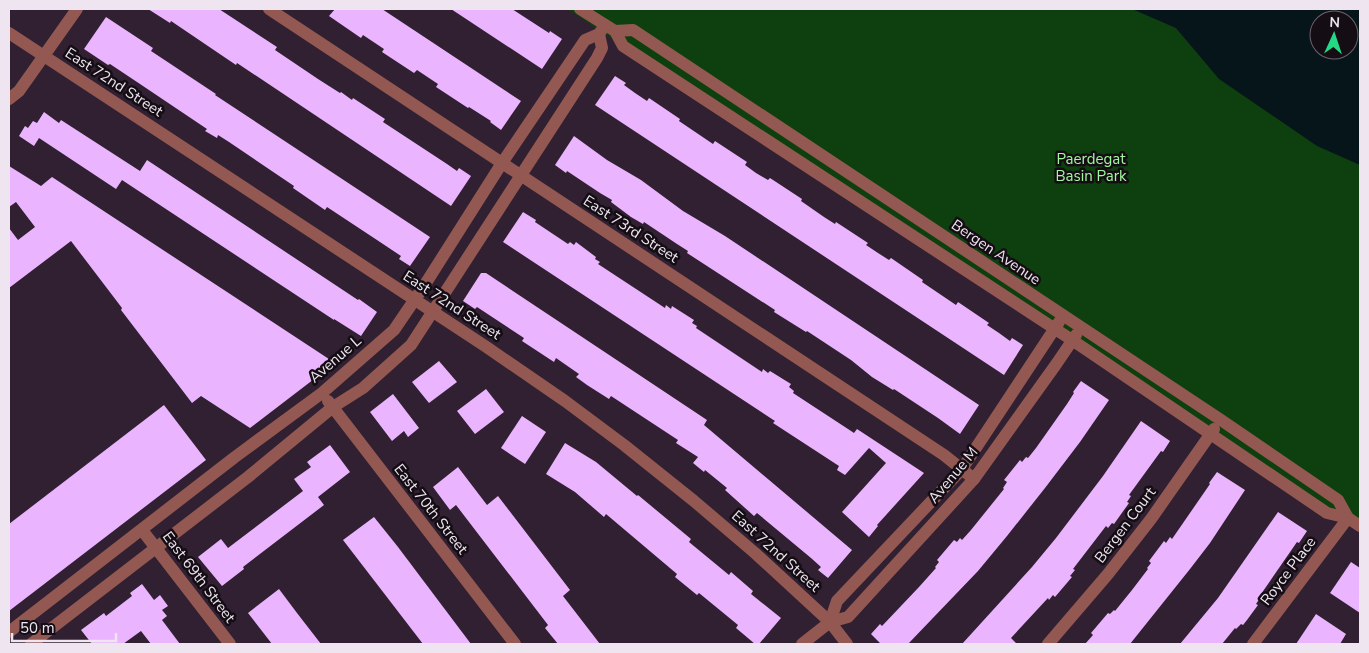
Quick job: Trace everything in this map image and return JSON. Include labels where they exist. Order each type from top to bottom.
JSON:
[{"type":"street","points":[[9,99],[19,91],[77,9]]},
{"type":"street","name":"East 73rd Street","points":[[269,9],[950,459],[974,479]]},
{"type":"street","name":"Bergen Avenue","points":[[580,9],[623,46],[1072,340],[1327,513],[1348,518],[1360,526]]},
{"type":"street","points":[[30,644],[156,548],[333,407],[362,388],[411,346],[597,58],[602,48],[606,30]]},
{"type":"street","name":"Avenue L","points":[[9,632],[235,458],[322,394],[394,330],[502,163],[585,40],[606,30]]},
{"type":"street","name":"Bergen Avenue","points":[[606,30],[633,30],[1338,500],[1348,518]]},
{"type":"street","name":"East 72nd Street","points":[[9,33],[485,346],[565,401],[624,445],[755,553],[830,622],[847,644]]},
{"type":"street","name":"Avenue M","points":[[830,622],[837,601],[962,469],[1063,316]]},
{"type":"street","name":"Avenue M","points":[[802,644],[830,622],[848,616],[974,479],[1081,328]]},
{"type":"street","name":"East 70th Street","points":[[322,394],[515,644]]},
{"type":"street","name":"Bergen Court","points":[[1048,644],[1071,619],[1151,519],[1220,420]]},
{"type":"street","name":"Royce Place","points":[[1253,644],[1348,518]]},
{"type":"street","name":"East 69th Street","points":[[142,530],[230,644]]},
{"type":"green space","name":"Paerdegat Basin Park","points":[[567,9],[1136,9],[1176,28],[1191,46],[1360,159],[1360,532]]},
{"type":"shaded area","points":[[1132,9],[1360,9],[1360,165],[1317,146],[1219,79],[1176,28]]},
{"type":"building","points":[[148,9],[219,9],[277,47],[275,50],[318,79],[352,100],[353,98],[385,119],[383,122],[457,171],[459,168],[471,176],[451,206],[237,63],[236,65],[171,21],[170,23]]},
{"type":"building","points":[[335,9],[382,9],[521,101],[501,130],[491,121],[436,87],[438,84],[417,70],[414,73],[382,52],[384,49],[363,35],[361,38],[329,16]]},
{"type":"building","points":[[451,9],[512,9],[549,33],[550,31],[562,39],[542,69]]},
{"type":"building","points":[[106,17],[153,48],[151,51],[215,95],[430,237],[410,266],[399,259],[401,256],[380,242],[327,207],[325,210],[293,188],[294,186],[229,142],[218,135],[217,138],[205,131],[207,129],[110,64],[108,65],[84,49]]},
{"type":"building","points":[[615,76],[626,83],[624,85],[635,93],[647,101],[649,98],[713,144],[715,141],[747,162],[745,165],[756,173],[768,180],[770,178],[802,199],[801,201],[824,217],[835,224],[836,222],[868,243],[866,245],[889,260],[891,258],[956,305],[958,302],[989,323],[987,325],[1010,341],[1012,338],[1023,345],[1004,375],[595,105]]},
{"type":"building","points":[[44,112],[59,123],[61,120],[140,171],[147,160],[377,312],[361,336],[122,180],[116,189],[39,138],[34,146],[19,136],[25,126],[28,128],[33,121],[37,123]]},
{"type":"building","points":[[574,136],[607,160],[641,180],[683,211],[725,236],[979,405],[960,434],[894,389],[872,377],[851,360],[807,331],[774,312],[775,310],[687,253],[688,251],[644,222],[643,224],[631,217],[611,202],[612,200],[555,165]]},
{"type":"building","points":[[9,166],[41,186],[52,177],[335,363],[250,428],[201,396],[192,403],[71,241],[9,288],[9,228],[18,240],[35,227],[16,202],[9,207]]},
{"type":"building","points":[[523,212],[568,244],[570,242],[574,245],[576,242],[596,257],[595,259],[600,262],[598,264],[665,308],[666,305],[671,309],[672,306],[694,320],[692,323],[697,326],[696,328],[762,372],[763,369],[768,373],[770,371],[791,384],[789,387],[794,391],[793,393],[854,433],[857,429],[924,473],[877,525],[869,537],[842,512],[886,463],[869,448],[845,475],[837,470],[839,466],[773,423],[775,421],[503,242]]},
{"type":"building","points":[[481,273],[486,273],[707,420],[704,425],[852,550],[828,578],[818,570],[821,567],[811,558],[757,513],[754,516],[725,490],[727,488],[693,463],[698,457],[676,443],[678,440],[611,396],[609,399],[587,385],[576,377],[579,374],[556,358],[554,362],[522,341],[524,338],[477,307],[475,309],[463,301]]},
{"type":"building","points":[[439,361],[457,382],[429,403],[412,382]]},
{"type":"building","points":[[1081,381],[1109,400],[1080,442],[978,571],[908,644],[881,644],[871,634],[880,624],[882,626],[936,568],[939,562],[937,560],[954,540],[957,542],[960,538],[962,540],[971,530],[1004,489],[1007,482],[1004,480],[1020,460],[1022,462],[1026,457],[1028,458],[1036,448]]},
{"type":"building","points":[[486,389],[504,412],[475,434],[457,411]]},
{"type":"building","points":[[393,394],[419,428],[408,437],[404,431],[392,441],[370,412]]},
{"type":"building","points":[[164,405],[206,460],[9,611],[9,524]]},
{"type":"building","points":[[522,416],[546,432],[525,464],[501,448]]},
{"type":"building","points":[[1141,421],[1170,441],[1129,495],[1131,496],[1127,502],[1129,503],[1114,524],[1112,523],[1108,528],[1106,526],[1073,569],[1075,570],[1070,576],[1072,577],[1055,597],[1053,595],[1049,600],[1048,598],[1011,638],[1017,644],[962,644],[1056,538],[1103,476]]},
{"type":"building","points":[[565,443],[596,462],[638,495],[691,539],[689,542],[729,575],[731,572],[753,591],[751,594],[781,618],[759,644],[755,644],[736,628],[738,625],[699,593],[697,595],[675,577],[677,574],[606,514],[604,517],[575,492],[546,474]]},
{"type":"building","points":[[330,445],[350,472],[318,497],[324,505],[243,567],[244,569],[222,586],[198,557],[221,539],[228,548],[303,491],[294,479],[311,467],[307,462]]},
{"type":"building","points":[[458,467],[487,505],[498,496],[570,590],[563,596],[600,644],[558,644],[545,628],[548,625],[456,505],[450,510],[433,487]]},
{"type":"building","points":[[1217,472],[1245,490],[1210,543],[1130,644],[1085,644],[1093,635],[1091,633],[1108,613],[1110,614],[1115,611],[1132,590],[1148,569],[1151,563],[1149,561],[1164,541],[1166,543],[1170,537],[1172,539]]},
{"type":"building","points":[[1278,512],[1307,531],[1299,543],[1297,542],[1259,597],[1256,604],[1258,605],[1247,620],[1243,625],[1241,624],[1235,628],[1222,644],[1180,644],[1218,598]]},
{"type":"building","points":[[374,517],[471,644],[423,644],[343,540]]},
{"type":"building","points":[[1351,562],[1360,568],[1360,613],[1330,593]]},
{"type":"building","points":[[142,584],[154,600],[160,595],[168,606],[162,610],[167,616],[162,620],[180,644],[151,644],[141,631],[123,644],[92,644],[81,630],[104,613],[106,616],[132,596],[130,593]]},
{"type":"building","points":[[279,589],[321,644],[272,644],[248,613]]},
{"type":"building","points":[[1316,614],[1346,634],[1340,644],[1296,644]]}]
